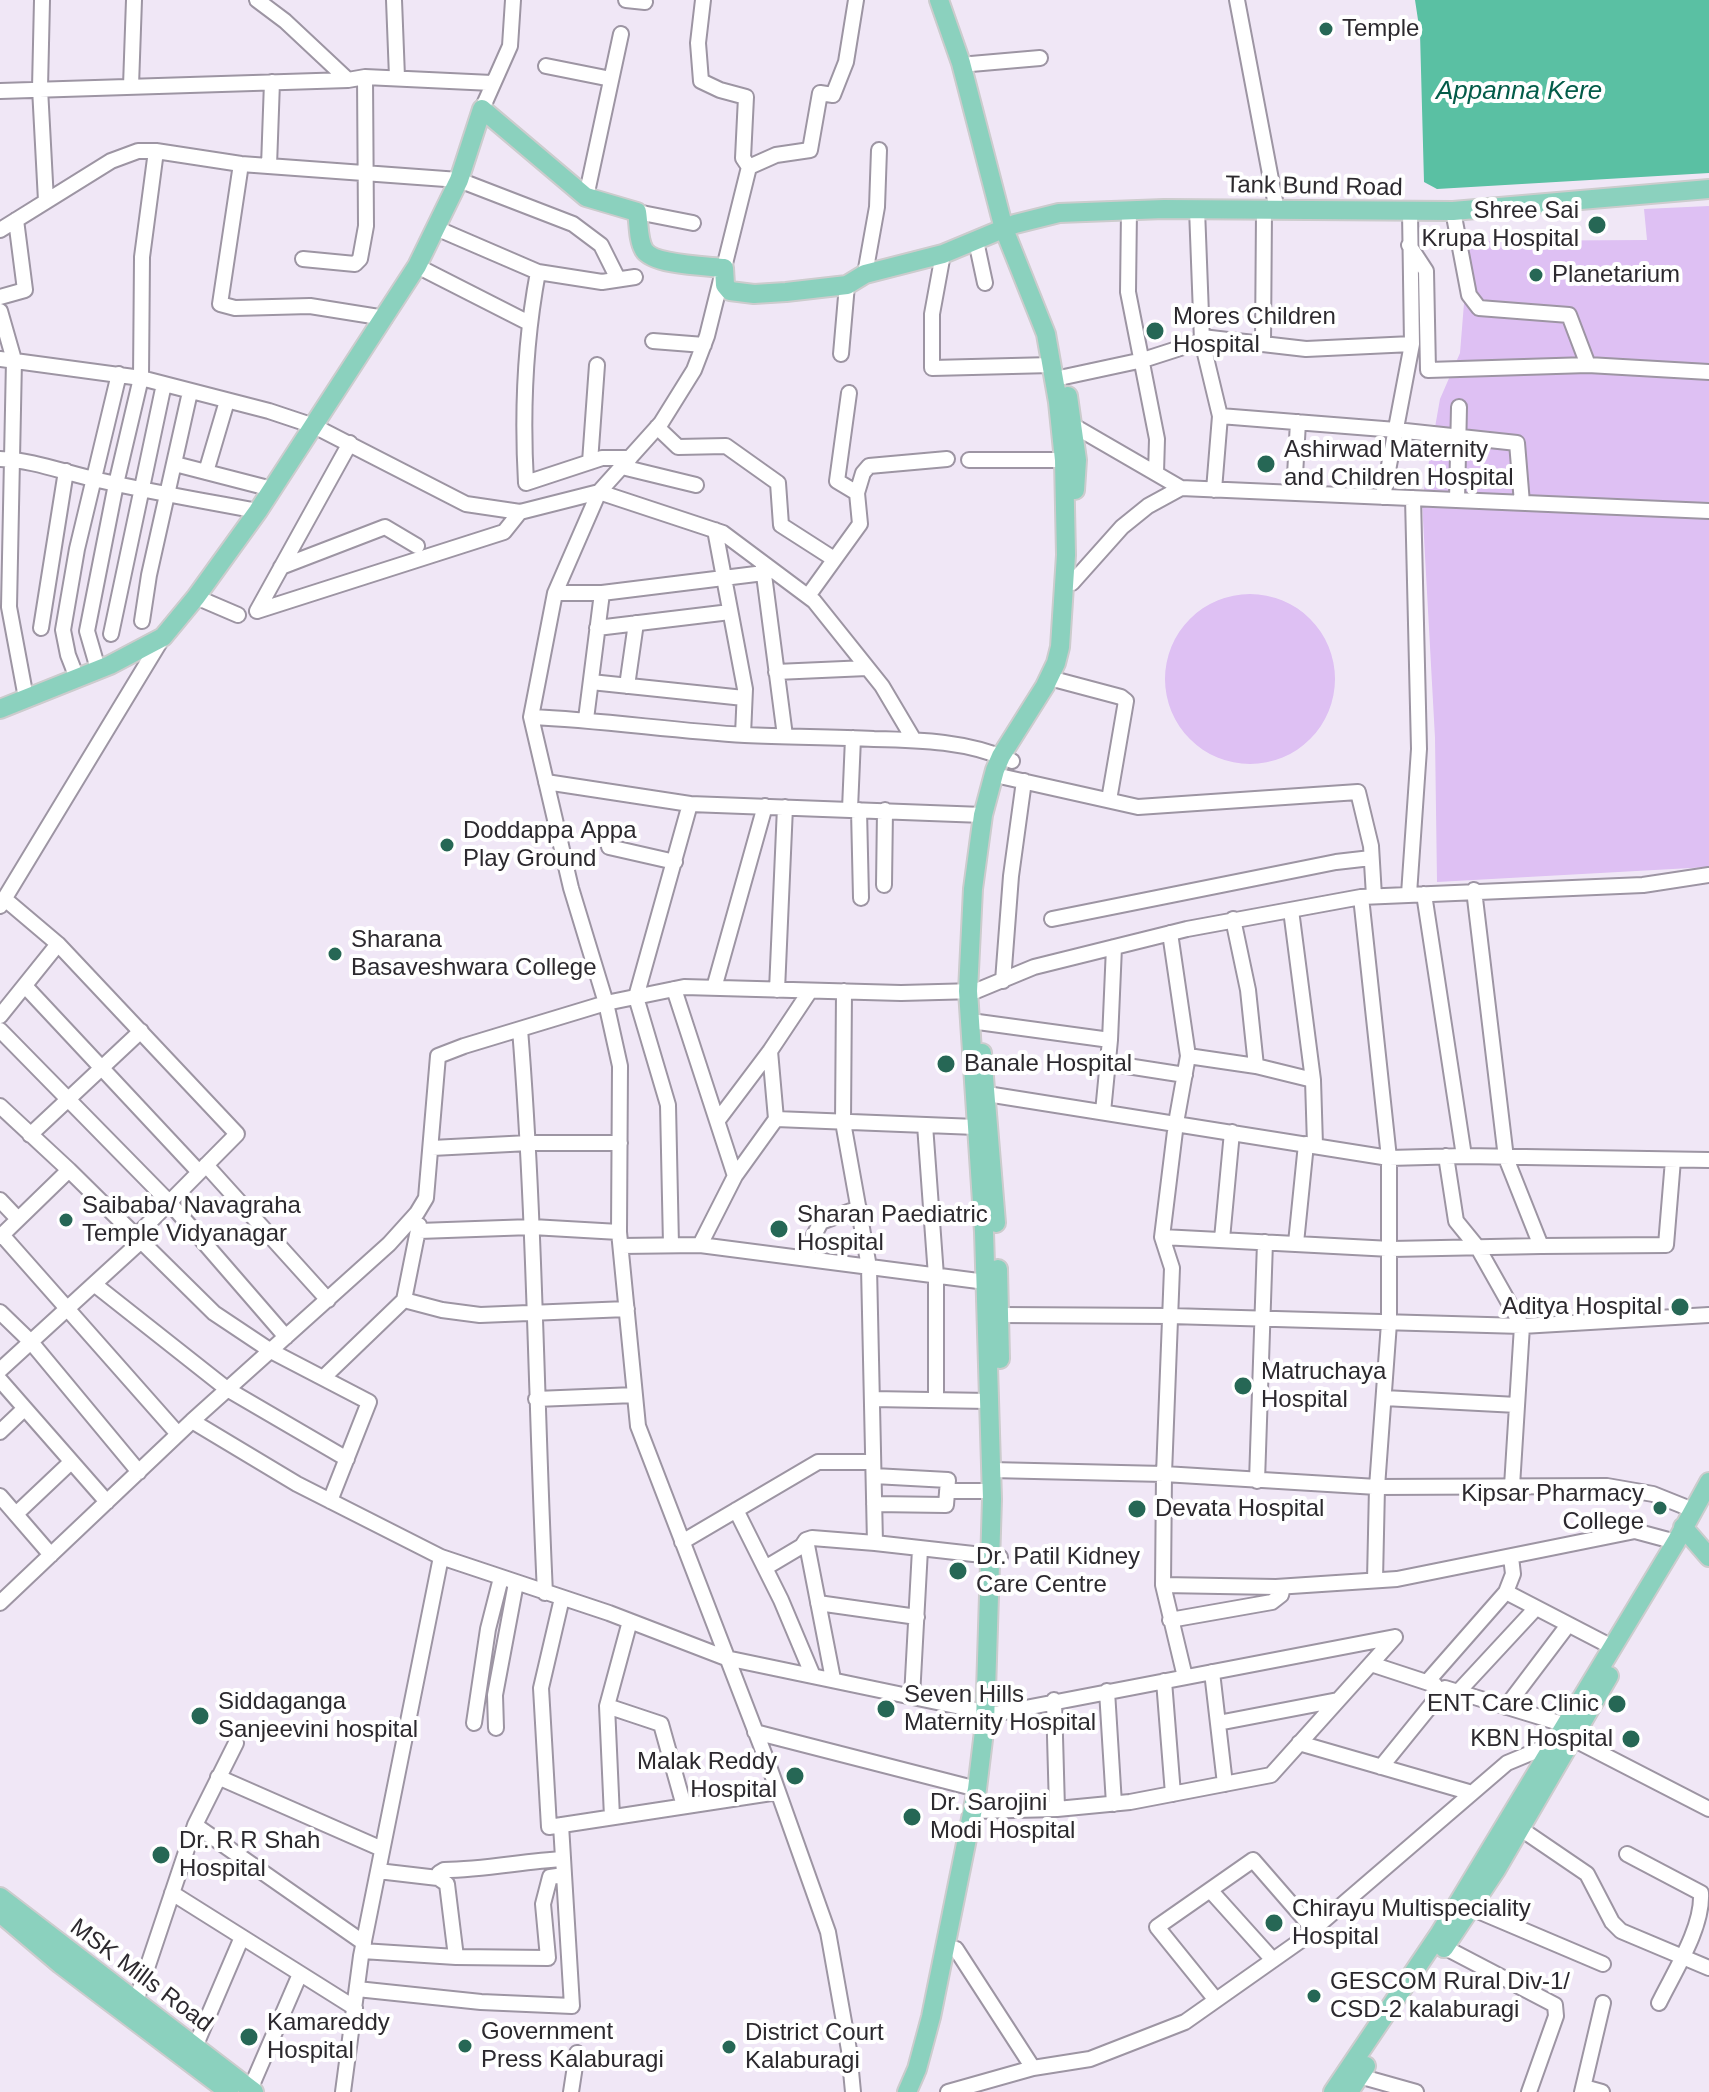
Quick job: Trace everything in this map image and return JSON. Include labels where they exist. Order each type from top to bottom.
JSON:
[{"type":"main road","points":[[907,2092],[926,2040],[950,1948],[977,1811],[990,1713],[1000,1315],[987,1094],[972,991],[993,821],[1006,765],[1045,686],[1060,647],[1066,555],[1064,460],[1055,328],[1009,227],[961,63],[939,0]]},
{"type":"main road","points":[[949,0],[971,64],[1009,227]]},
{"type":"main road","points":[[0,709],[98,669],[163,637],[196,597],[258,511],[417,266],[459,180],[482,109],[586,197],[637,212],[642,247],[647,254],[669,261],[724,268],[725,285],[730,291],[741,293],[847,285]]},
{"type":"main road","name":"Tank Bund Road","points":[[847,285],[865,274],[943,254],[1009,227],[1059,213],[1197,209],[1453,211],[1709,189]]},
{"type":"main road","points":[[996,1557],[992,1491],[996,1470],[989,1401],[986,1282],[976,1127],[973,889],[988,792],[1057,680],[1065,658],[1072,583],[1077,460],[1074,426],[1058,371]]},
{"type":"main road","points":[[1349,2092],[1521,1829],[1612,1647],[1701,1507],[1709,1482]]},
{"type":"main road","points":[[1683,1535],[1709,1557]]},
{"type":"main road","points":[[1333,2092],[1440,1933],[1565,1736],[1683,1535]]},
{"type":"main road","points":[[977,1811],[977,1789],[990,1713]]},
{"type":"main road","name":"MSK Mills Road","points":[[0,1897],[229,2092]]},
{"type":"main road","name":"MSK Mills Road","points":[[0,1913],[133,2010],[195,2047],[251,2091]]},
{"type":"main road","points":[[916,2092],[937,2043],[950,1948]]},
{"type":"street","points":[[42,0],[40,88],[46,201]]},
{"type":"street","points":[[131,86],[134,0]]},
{"type":"street","points":[[394,0],[397,77]]},
{"type":"street","points":[[482,109],[510,46],[513,0]]},
{"type":"street","points":[[626,0],[645,2]]},
{"type":"street","points":[[703,0],[698,43],[701,81],[746,97],[743,158],[749,167],[704,345],[685,388],[657,427],[599,492],[555,593],[531,717],[571,888],[606,1003],[620,1066],[620,1239],[638,1426],[778,1792],[828,1932],[849,2050],[853,2092]]},
{"type":"street","points":[[749,167],[776,155],[810,150],[820,93],[833,95],[846,62],[856,0]]},
{"type":"street","points":[[1237,0],[1270,211],[1263,344]]},
{"type":"street","points":[[261,2],[348,80]]},
{"type":"street","points":[[586,197],[621,34]]},
{"type":"street","points":[[971,64],[1040,58]]},
{"type":"street","points":[[546,66],[611,79]]},
{"type":"street","points":[[0,91],[365,77],[492,83]]},
{"type":"street","points":[[303,259],[358,263],[366,226],[365,77]]},
{"type":"street","points":[[269,166],[272,82]]},
{"type":"street","points":[[865,274],[877,207],[879,150]]},
{"type":"street","points":[[0,230],[111,161],[138,151],[156,151],[241,164],[459,180],[573,224],[601,245],[618,279]]},
{"type":"street","points":[[98,669],[87,631],[141,378],[142,257],[156,151]]},
{"type":"street","points":[[241,164],[220,304],[235,308],[310,306],[385,318]]},
{"type":"street","points":[[1197,209],[1202,339],[1220,416],[1214,490]]},
{"type":"street","points":[[1129,210],[1128,292],[1157,439],[1156,473]]},
{"type":"street","points":[[1453,211],[1469,295],[1477,306],[1569,315],[1588,365]]},
{"type":"street","points":[[637,212],[693,223]]},
{"type":"street","points":[[1383,497],[1412,344],[1410,212]]},
{"type":"street","points":[[0,297],[25,290],[16,220]]},
{"type":"street","points":[[436,228],[538,272],[602,282],[635,277]]},
{"type":"street","points":[[976,241],[985,283]]},
{"type":"street","points":[[1409,245],[1426,271],[1428,370],[1588,365],[1709,372]]},
{"type":"street","points":[[943,254],[932,314],[932,368],[1058,371],[1143,360],[1202,339],[1306,349],[1412,344]]},
{"type":"street","points":[[417,266],[529,323]]},
{"type":"street","points":[[538,272],[529,323],[525,403],[526,483],[602,458],[626,462],[696,485]]},
{"type":"street","points":[[841,354],[847,285]]},
{"type":"street","points":[[0,311],[7,360],[9,607],[26,698]]},
{"type":"street","points":[[653,341],[704,345]]},
{"type":"street","points":[[7,360],[141,378],[314,426],[466,504],[520,512],[599,492],[723,533],[763,568],[808,596],[882,686],[914,740]]},
{"type":"street","points":[[590,462],[597,365]]},
{"type":"street","points":[[77,678],[63,630],[77,549],[119,374]]},
{"type":"street","points":[[111,634],[164,384]]},
{"type":"street","points":[[142,621],[149,575],[190,392]]},
{"type":"street","points":[[849,393],[837,481],[857,493]]},
{"type":"street","points":[[206,472],[227,401]]},
{"type":"street","points":[[1457,500],[1459,407]]},
{"type":"street","points":[[1220,416],[1396,430],[1518,444],[1522,503]]},
{"type":"street","points":[[1294,493],[1298,422]]},
{"type":"street","points":[[1074,426],[1181,488],[1709,511]]},
{"type":"street","points":[[657,427],[678,447],[726,446],[778,483],[781,525],[834,559]]},
{"type":"street","points":[[350,443],[257,611],[504,532],[520,512]]},
{"type":"street","points":[[6,459],[94,480],[258,511]]},
{"type":"street","points":[[808,596],[860,524],[857,493],[863,473],[869,466],[947,459]]},
{"type":"street","points":[[969,460],[1064,460]]},
{"type":"street","points":[[175,464],[272,489]]},
{"type":"street","points":[[41,628],[66,471]]},
{"type":"street","points":[[1072,583],[1122,527],[1148,506],[1181,488]]},
{"type":"street","points":[[1413,498],[1419,749],[1416,894],[1464,1156]]},
{"type":"street","points":[[281,567],[385,527],[417,546]]},
{"type":"street","points":[[715,530],[744,698],[743,735]]},
{"type":"street","points":[[555,593],[602,593],[724,580],[763,568]]},
{"type":"street","points":[[763,568],[785,736]]},
{"type":"street","points":[[586,719],[602,593]]},
{"type":"street","points":[[196,597],[238,615]]},
{"type":"street","points":[[597,628],[730,612]]},
{"type":"street","points":[[627,686],[636,623]]},
{"type":"street","points":[[0,1370],[94,1284],[237,1134],[58,944],[3,903],[163,637]]},
{"type":"street","points":[[776,672],[867,668]]},
{"type":"street","points":[[1057,680],[1126,701],[1109,800]]},
{"type":"street","points":[[591,682],[744,698]]},
{"type":"street","points":[[531,717],[586,719],[743,735],[959,744],[1006,765],[1024,781],[1138,807],[1358,792],[1370,838],[1367,897],[1389,1158],[1391,1249],[1377,1487],[1375,1580]]},
{"type":"street","points":[[853,738],[861,898]]},
{"type":"street","points":[[1003,981],[1011,876],[1024,781]]},
{"type":"street","points":[[546,782],[690,804],[983,815]]},
{"type":"street","points":[[671,1245],[668,1105],[636,997],[690,804]]},
{"type":"street","points":[[714,988],[765,806]]},
{"type":"street","points":[[777,990],[785,807]]},
{"type":"street","points":[[884,885],[885,810]]},
{"type":"street","points":[[609,847],[675,862]]},
{"type":"street","points":[[1052,919],[1336,862],[1371,858]]},
{"type":"street","points":[[0,1580],[5,1598],[192,1421],[389,1244],[417,1213],[426,1198],[438,1056],[606,1003],[674,989],[972,991],[1034,967],[1170,933],[1233,919],[1367,897],[1643,885],[1709,875]]},
{"type":"street","points":[[1474,890],[1506,1158],[1541,1246]]},
{"type":"street","points":[[1291,910],[1313,1080],[1311,1144],[1296,1243]]},
{"type":"street","points":[[1233,919],[1248,990],[1256,1066]]},
{"type":"street","points":[[1170,933],[1188,1056],[1162,1237],[1172,1268],[1163,1585],[1185,1677]]},
{"type":"street","points":[[0,1016],[58,944]]},
{"type":"street","points":[[1103,1112],[1114,947]]},
{"type":"street","points":[[25,986],[328,1300]]},
{"type":"street","points":[[674,989],[735,1176]]},
{"type":"street","points":[[718,1120],[810,991]]},
{"type":"street","points":[[844,991],[843,1122],[869,1267],[875,1543]]},
{"type":"street","points":[[978,1022],[1110,1040]]},
{"type":"street","points":[[520,1029],[529,1143],[545,1593]]},
{"type":"street","points":[[0,1030],[169,1202],[286,1337]]},
{"type":"street","points":[[30,1135],[141,1031]]},
{"type":"street","points":[[700,1245],[735,1176],[776,1119],[770,1051]]},
{"type":"street","points":[[1188,1056],[1256,1066],[1313,1080]]},
{"type":"street","points":[[1108,1063],[1185,1075]]},
{"type":"street","points":[[987,1094],[1389,1158],[1464,1156],[1709,1160]]},
{"type":"street","points":[[0,1106],[214,1313],[271,1351],[369,1402],[330,1501]]},
{"type":"street","points":[[776,1119],[976,1127]]},
{"type":"street","points":[[925,1125],[936,1276],[936,1400]]},
{"type":"street","points":[[1222,1239],[1232,1132]]},
{"type":"street","points":[[432,1148],[529,1143],[620,1143]]},
{"type":"street","points":[[1446,1156],[1456,1221],[1478,1248],[1522,1326],[1512,1486]]},
{"type":"street","points":[[1162,1237],[1391,1249],[1666,1245],[1673,1160]]},
{"type":"street","points":[[69,1170],[1,1236],[178,1434]]},
{"type":"street","points":[[0,1200],[18,1219]]},
{"type":"street","points":[[802,1258],[821,1222],[859,1208]]},
{"type":"street","points":[[324,1377],[404,1300],[419,1231],[417,1213]]},
{"type":"street","points":[[419,1231],[532,1227],[986,1282]]},
{"type":"street","points":[[1257,1481],[1265,1242]]},
{"type":"street","points":[[94,1284],[227,1389],[347,1459]]},
{"type":"street","points":[[404,1300],[442,1310],[480,1315],[627,1309]]},
{"type":"street","points":[[0,1312],[31,1342],[139,1472]]},
{"type":"street","points":[[1000,1315],[1170,1316],[1522,1326],[1709,1315]]},
{"type":"street","points":[[0,1380],[23,1410],[107,1502]]},
{"type":"street","points":[[536,1399],[635,1395]]},
{"type":"street","points":[[1384,1398],[1517,1405]]},
{"type":"street","points":[[872,1399],[989,1401]]},
{"type":"street","points":[[0,1432],[23,1410]]},
{"type":"street","points":[[192,1421],[330,1501],[441,1557],[630,1621],[726,1658],[990,1713],[1395,1637],[1271,1775],[1114,1804],[977,1811]]},
{"type":"street","points":[[16,1514],[71,1462]]},
{"type":"street","points":[[682,1542],[818,1462],[948,1480],[946,1505],[874,1504]]},
{"type":"street","points":[[996,1470],[1164,1474],[1377,1487],[1607,1486],[1701,1507]]},
{"type":"street","points":[[947,1491],[992,1491]]},
{"type":"street","points":[[0,1496],[51,1555]]},
{"type":"street","points":[[736,1510],[813,1676]]},
{"type":"street","points":[[1163,1585],[1283,1587],[1397,1579],[1635,1531],[1683,1535]]},
{"type":"street","points":[[765,1568],[812,1538],[996,1557]]},
{"type":"street","points":[[806,1540],[833,1679]]},
{"type":"street","points":[[912,1697],[920,1549]]},
{"type":"street","points":[[343,2092],[363,1947],[441,1557]]},
{"type":"street","points":[[1427,1682],[1506,1592],[1513,1574],[1511,1557]]},
{"type":"street","points":[[474,1723],[488,1629],[501,1578]]},
{"type":"street","points":[[496,1728],[495,1695],[516,1583]]},
{"type":"street","points":[[1170,1620],[1272,1602],[1281,1595],[1283,1587]]},
{"type":"street","points":[[1506,1592],[1612,1647]]},
{"type":"street","points":[[562,1598],[541,1688],[549,1827],[778,1792]]},
{"type":"street","points":[[818,1603],[917,1617]]},
{"type":"street","points":[[1381,1767],[1451,1690],[1536,1608]]},
{"type":"street","points":[[612,1817],[607,1706],[630,1621]]},
{"type":"street","points":[[1506,1707],[1568,1625]]},
{"type":"street","points":[[1371,1664],[1506,1707],[1709,1809]]},
{"type":"street","points":[[1212,1672],[1225,1784]]},
{"type":"street","points":[[1164,1681],[1173,1794]]},
{"type":"street","points":[[1107,1691],[1114,1804]]},
{"type":"street","points":[[1054,1700],[1057,1809]]},
{"type":"street","points":[[1218,1723],[1338,1700]]},
{"type":"street","points":[[607,1706],[661,1724],[684,1806]]},
{"type":"street","points":[[755,1732],[977,1789]]},
{"type":"street","points":[[948,2092],[1033,2068],[1090,2059],[1185,2022],[1313,1929],[1507,1763],[1565,1736]]},
{"type":"street","points":[[133,2010],[195,1825],[236,1743]]},
{"type":"street","points":[[1299,1743],[1472,1793]]},
{"type":"street","points":[[218,1777],[382,1849]]},
{"type":"street","points":[[195,1825],[363,1947],[456,1957],[548,1958],[543,1904],[550,1877],[564,1875]]},
{"type":"street","points":[[357,1989],[481,2002],[572,2006],[561,1825]]},
{"type":"street","points":[[1521,1829],[1587,1874],[1612,1922],[1621,1931],[1709,1968]]},
{"type":"street","points":[[1627,1854],[1701,1893],[1701,1904],[1687,1949],[1659,2003]]},
{"type":"street","points":[[438,1878],[444,1870],[489,1869],[563,1859]]},
{"type":"street","points":[[1216,2000],[1157,1927],[1253,1860],[1313,1929]]},
{"type":"street","points":[[378,1871],[438,1878],[447,1884],[456,1957]]},
{"type":"street","points":[[1210,1890],[1273,1960]]},
{"type":"street","points":[[172,1893],[355,2008]]},
{"type":"street","points":[[1471,1908],[1603,1964]]},
{"type":"street","points":[[195,2047],[242,1937]]},
{"type":"street","points":[[1444,1947],[1555,2005],[1556,2016],[1529,2092]]},
{"type":"street","points":[[950,1948],[1033,2068]]},
{"type":"street","points":[[251,2091],[300,1974]]},
{"type":"street","points":[[1602,2092],[1583,2089],[1603,2003]]},
{"type":"street","points":[[571,2092],[577,2053]]},
{"type":"street","points":[[1359,2076],[1416,2092]]},
{"type":"shaded area","points":[[1709,206],[1709,867],[1437,882],[1435,738],[1422,501],[1440,399],[1460,353],[1469,241],[1647,240],[1644,209]]},
{"type":"shaded area","points":[[1250,594],[1282,601],[1310,619],[1328,647],[1335,679],[1328,711],[1310,739],[1282,757],[1250,764],[1218,757],[1190,739],[1172,711],[1165,679],[1172,647],[1190,619],[1218,601]]},
{"type":"water","name":"Appanna Kere","points":[[1415,0],[1709,0],[1709,173],[1437,189],[1424,182],[1420,33]]},
{"type":"place","name":"Temple","points":[[1326,29]]},
{"type":"place","name":"Shree Sai Krupa Hospital","points":[[1597,225]]},
{"type":"place","name":"Planetarium","points":[[1536,275]]},
{"type":"place","name":"Mores Children Hospital","points":[[1155,331]]},
{"type":"place","name":"Ashirwad Maternity and Children Hospital","points":[[1266,464]]},
{"type":"place","name":"Doddappa Appa Play Ground","points":[[447,845]]},
{"type":"place","name":"Sharana Basaveshwara College","points":[[335,954]]},
{"type":"place","name":"Banale Hospital","points":[[946,1064]]},
{"type":"place","name":"Saibaba/ Navagraha Temple Vidyanagar","points":[[66,1220]]},
{"type":"place","name":"Sharan Paediatric Hospital","points":[[779,1229]]},
{"type":"place","name":"Aditya Hospital","points":[[1680,1307]]},
{"type":"place","name":"Matruchaya Hospital","points":[[1243,1386]]},
{"type":"place","name":"Kipsar Pharmacy College","points":[[1660,1508]]},
{"type":"place","name":"Devata Hospital","points":[[1137,1509]]},
{"type":"place","name":"Dr. Patil Kidney Care Centre","points":[[958,1571]]},
{"type":"place","name":"ENT Care Clinic","points":[[1617,1704]]},
{"type":"place","name":"Seven Hills Maternity Hospital","points":[[886,1709]]},
{"type":"place","name":"Siddaganga Sanjeevini hospital","points":[[200,1716]]},
{"type":"place","name":"KBN Hospital","points":[[1631,1739]]},
{"type":"place","name":"Malak Reddy Hospital","points":[[795,1776]]},
{"type":"place","name":"Dr. Sarojini Modi Hospital","points":[[912,1817]]},
{"type":"place","name":"Dr. R R Shah Hospital","points":[[161,1855]]},
{"type":"place","name":"Chirayu Multispeciality Hospital","points":[[1274,1923]]},
{"type":"place","name":"GESCOM Rural Div-1/ CSD-2 kalaburagi","points":[[1314,1996]]},
{"type":"place","name":"Kamareddy Hospital","points":[[249,2037]]},
{"type":"place","name":"Government Press Kalaburagi","points":[[465,2046]]},
{"type":"place","name":"District Court Kalaburagi","points":[[729,2047]]}]
